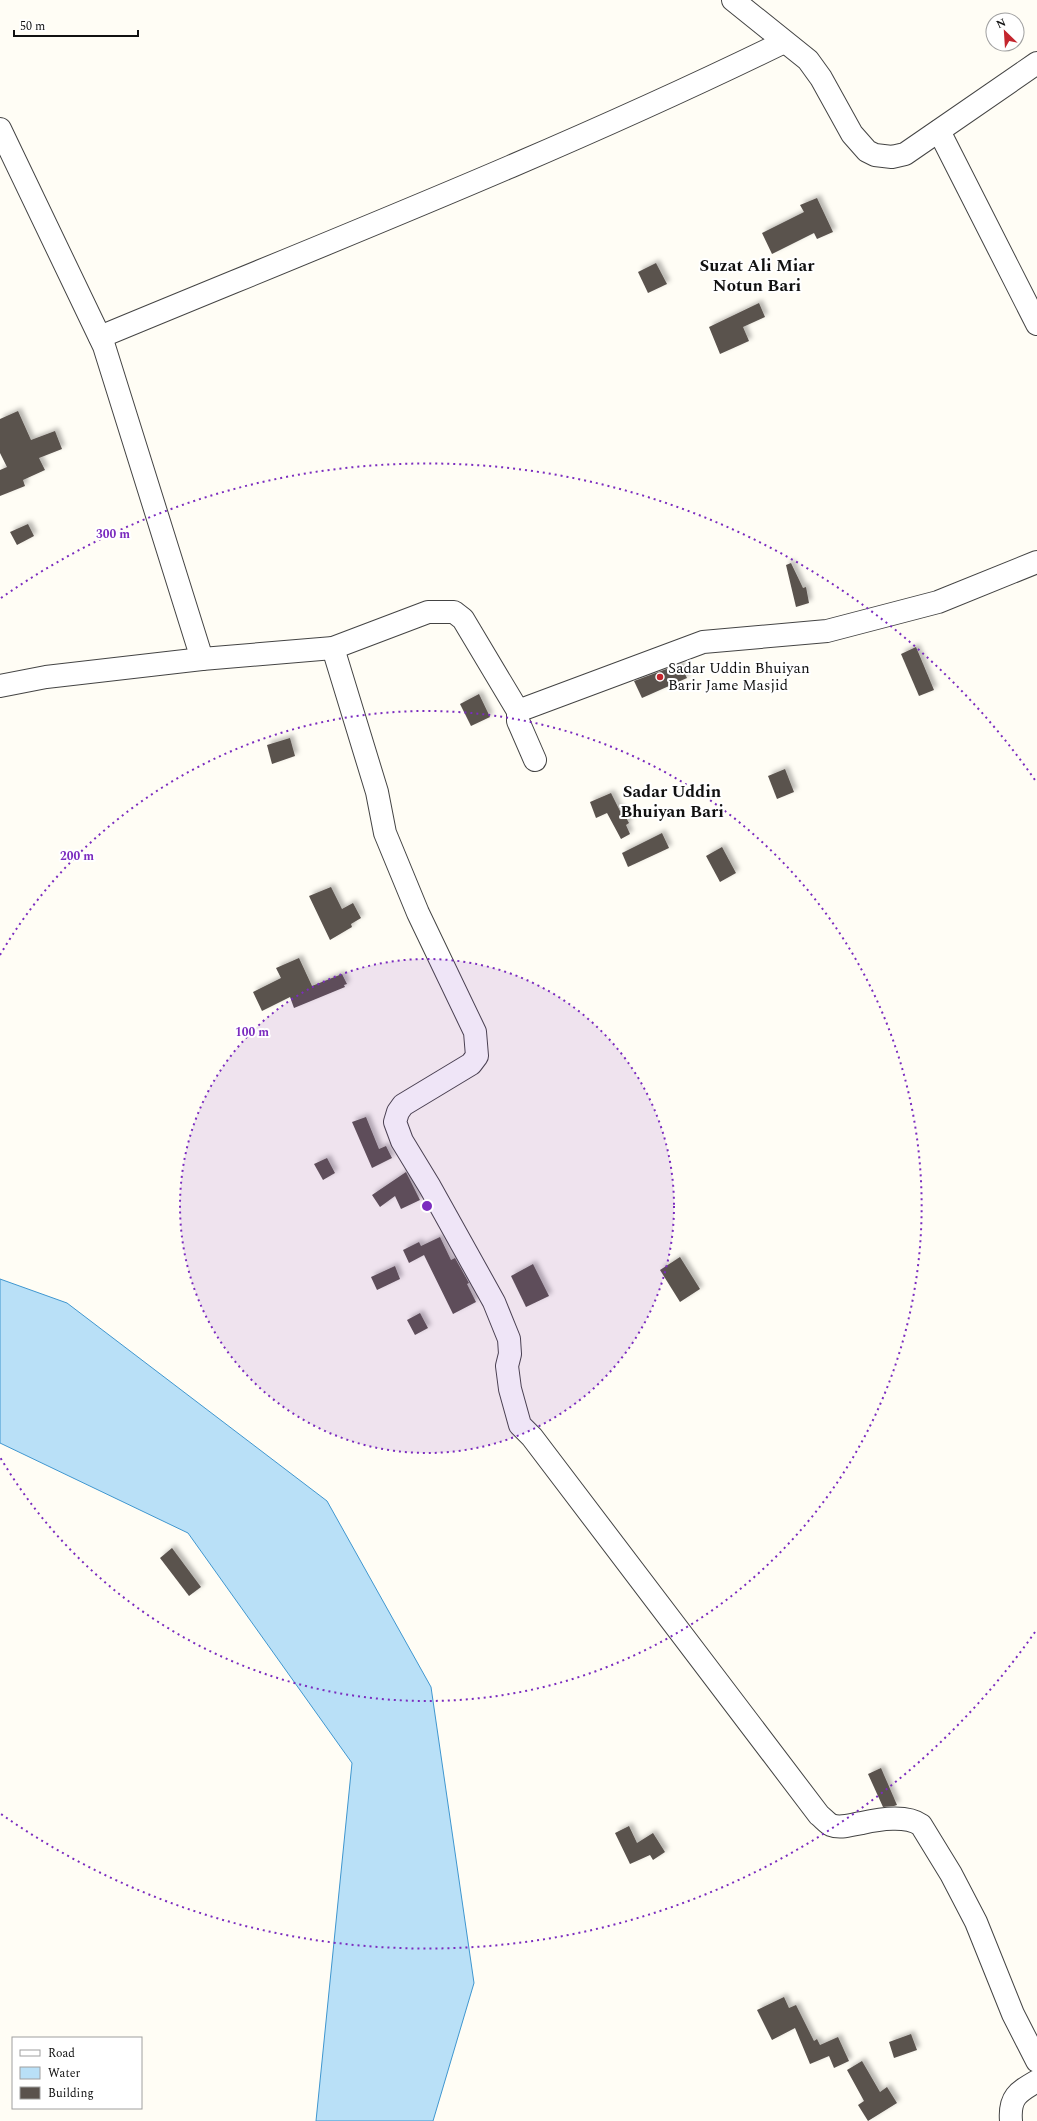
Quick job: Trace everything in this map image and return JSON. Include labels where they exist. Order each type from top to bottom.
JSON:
[{"type":"street","points":[[733,0],[808,60],[814,67],[852,134],[868,151],[875,155],[898,157],[940,131],[1037,63]]},
{"type":"street","points":[[100,337],[478,180],[654,103],[784,42]]},
{"type":"street","points":[[0,129],[100,337],[202,659]]},
{"type":"street","points":[[940,131],[1037,324]]},
{"type":"street","points":[[518,711],[703,642],[827,631],[938,602],[1037,562]]},
{"type":"street","points":[[0,686],[46,677],[202,659],[334,648],[428,612],[454,612],[463,619],[518,711],[518,721],[534,760]]},
{"type":"street","points":[[334,648],[376,792],[385,833],[418,913],[475,1032],[477,1043],[477,1056],[471,1064],[403,1105],[398,1112],[395,1122],[402,1141],[430,1187],[494,1302],[509,1339],[510,1354],[507,1366],[510,1389],[520,1425],[532,1437],[819,1815],[831,1825],[842,1827],[865,1822],[898,1819],[915,1821],[921,1825],[976,1922],[1013,2014],[1037,2061]]},
{"type":"street","points":[[1012,2121],[1010,2110],[1013,2100],[1019,2092],[1037,2081]]},
{"type":"water","points":[[0,1279],[67,1303],[327,1501],[431,1687],[474,1983],[433,2121],[316,2121],[352,1763],[188,1533],[0,1443]]},
{"type":"building","points":[[817,198],[833,232],[817,239],[814,233],[772,254],[762,233],[804,212],[800,205]]},
{"type":"building","points":[[656,263],[667,284],[648,293],[638,272]]},
{"type":"building","points":[[759,303],[765,317],[743,327],[749,341],[720,354],[709,327]]},
{"type":"building","points":[[18,411],[31,440],[55,431],[62,449],[39,458],[45,470],[23,480],[25,486],[0,496],[0,470],[7,467],[0,453],[0,419]]},
{"type":"building","points":[[28,524],[34,536],[17,545],[10,532]]},
{"type":"building","points":[[791,563],[803,588],[806,587],[809,603],[796,607],[786,565]]},
{"type":"building","points":[[916,647],[934,690],[919,696],[901,654]]},
{"type":"building","points":[[680,664],[687,678],[642,698],[634,681]]},
{"type":"building","points":[[479,694],[490,717],[471,726],[460,704]]},
{"type":"building","points":[[290,738],[295,756],[272,764],[267,745]]},
{"type":"building","points":[[785,769],[794,792],[777,799],[768,776]]},
{"type":"building","points":[[611,793],[620,811],[622,810],[629,823],[626,825],[630,834],[621,839],[607,813],[596,818],[590,802]]},
{"type":"building","points":[[662,833],[669,848],[628,867],[622,853]]},
{"type":"building","points":[[722,847],[736,873],[720,882],[706,856]]},
{"type":"building","points":[[331,887],[342,909],[353,903],[361,918],[351,924],[352,927],[330,940],[309,896]]},
{"type":"building","points":[[299,958],[312,986],[342,974],[347,984],[344,985],[345,987],[294,1008],[290,997],[262,1011],[253,992],[281,978],[276,968]]},
{"type":"building","points":[[366,1117],[379,1149],[386,1146],[392,1158],[372,1168],[352,1122]]},
{"type":"building","points":[[327,1158],[335,1173],[323,1180],[314,1164]]},
{"type":"building","points":[[406,1172],[420,1200],[401,1209],[395,1196],[380,1207],[372,1195]]},
{"type":"building","points":[[440,1237],[451,1260],[455,1258],[469,1283],[467,1284],[476,1302],[453,1314],[424,1255],[409,1263],[403,1250],[419,1242],[421,1246]]},
{"type":"building","points":[[680,1257],[700,1289],[680,1302],[660,1270]]},
{"type":"building","points":[[533,1264],[549,1296],[526,1307],[511,1276]]},
{"type":"building","points":[[395,1266],[400,1279],[377,1290],[371,1277]]},
{"type":"building","points":[[420,1313],[428,1328],[415,1335],[407,1320]]},
{"type":"building","points":[[172,1548],[201,1587],[189,1596],[160,1558]]},
{"type":"building","points":[[881,1768],[897,1805],[883,1807],[868,1774]]},
{"type":"building","points":[[629,1826],[637,1843],[653,1833],[665,1852],[653,1860],[650,1855],[630,1864],[615,1833]]},
{"type":"building","points":[[784,1997],[789,2008],[796,2005],[814,2041],[817,2039],[820,2045],[838,2037],[849,2061],[834,2068],[829,2056],[810,2064],[795,2028],[772,2040],[757,2010]]},
{"type":"building","points":[[911,2034],[917,2050],[894,2058],[889,2042]]},
{"type":"building","points":[[862,2061],[880,2092],[887,2087],[897,2103],[868,2121],[858,2105],[864,2101],[847,2070]]},
{"type":"place","name":"Sadar Uddin Bhuiyan Barir Jame Masjid","points":[[660,677]]},
{"type":"district","name":"Suzat Ali Miar Notun Bari","points":[[757,276]]},
{"type":"district","name":"Sadar Uddin Bhuiyan Bari","points":[[672,802]]}]
